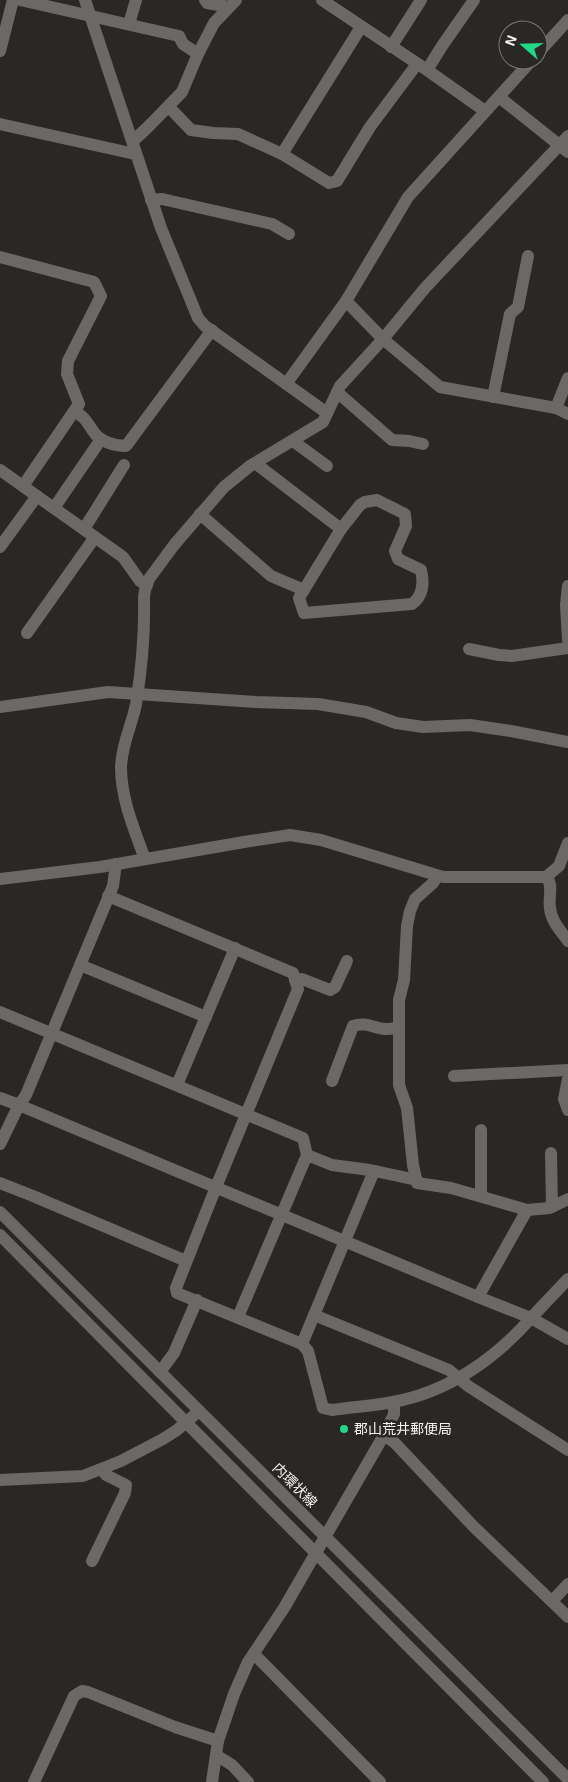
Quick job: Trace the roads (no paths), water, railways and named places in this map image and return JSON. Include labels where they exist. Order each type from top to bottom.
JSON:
[{"type":"street","points":[[0,51],[13,0]]},
{"type":"street","points":[[20,0],[179,36],[183,44],[198,54]]},
{"type":"street","points":[[85,0],[133,140],[151,200],[196,314],[201,322],[327,413]]},
{"type":"street","points":[[129,24],[136,0]]},
{"type":"street","points":[[205,0],[207,3],[224,6],[232,5]]},
{"type":"street","points":[[322,0],[485,112]]},
{"type":"street","points":[[391,47],[421,0]]},
{"type":"street","points":[[169,107],[191,130],[238,134],[282,154],[329,183],[337,181],[370,127],[442,46],[474,0]]},
{"type":"street","points":[[133,140],[169,107],[184,89],[198,54],[214,23],[232,5]]},
{"type":"street","points":[[548,42],[568,20]]},
{"type":"street","points":[[282,154],[361,27]]},
{"type":"street","points":[[286,384],[346,301],[408,197],[523,70]]},
{"type":"street","points":[[145,859],[127,810],[121,766],[125,738],[134,710],[143,663],[144,597],[147,585],[174,545],[224,487],[255,463],[323,422],[340,386],[383,339],[425,288],[565,144],[499,97]]},
{"type":"street","points":[[0,124],[117,152],[136,154]]},
{"type":"street","points":[[151,200],[162,199],[272,224],[289,234]]},
{"type":"street","points":[[493,397],[510,314],[518,307],[528,256]]},
{"type":"street","points":[[0,257],[94,282],[101,296],[68,362],[67,374],[79,404],[24,486]]},
{"type":"street","points":[[346,301],[383,339],[440,388],[556,408],[568,414]]},
{"type":"street","points":[[74,411],[89,422],[99,437],[116,446],[126,446],[212,330]]},
{"type":"street","points":[[556,408],[568,378]]},
{"type":"street","points":[[337,392],[392,440],[423,444]]},
{"type":"street","points":[[293,441],[327,466]]},
{"type":"street","points":[[54,508],[97,445]]},
{"type":"street","points":[[255,463],[341,529]]},
{"type":"street","points":[[84,529],[124,465]]},
{"type":"street","points":[[0,470],[123,557],[140,580],[147,585]]},
{"type":"street","points":[[0,547],[37,496]]},
{"type":"street","points":[[380,501],[405,514],[406,526],[395,551],[398,559],[421,570],[423,581],[418,597],[412,604],[304,613],[299,598],[341,529],[360,505],[365,502],[380,501]]},
{"type":"street","points":[[200,514],[271,576],[304,590]]},
{"type":"street","points":[[26,632],[95,537]]},
{"type":"street","points":[[568,586],[566,605],[568,636]]},
{"type":"street","points":[[469,649],[512,656],[568,648]]},
{"type":"street","points":[[0,707],[108,692],[256,702],[318,704],[366,712],[396,723],[423,727],[470,726],[511,731],[568,742]]},
{"type":"street","points":[[0,879],[74,871],[290,836],[321,840],[437,876],[546,877],[559,866],[568,843]]},
{"type":"street","points":[[0,1144],[26,1095],[113,886],[116,864]]},
{"type":"street","points":[[416,1180],[407,1108],[399,1085],[399,1000],[404,980],[407,926],[410,911],[416,899],[434,883],[437,876]]},
{"type":"street","points":[[546,877],[550,880],[549,899],[551,915],[568,941]]},
{"type":"street","points":[[108,896],[293,973],[298,989],[186,1261],[176,1288],[177,1293],[302,1344],[308,1351],[323,1408],[332,1410],[394,1402],[437,1389],[459,1378],[508,1342],[568,1279]]},
{"type":"street","points":[[177,1085],[235,948]]},
{"type":"street","points":[[295,980],[302,980],[330,990],[335,987],[347,961]]},
{"type":"street","points":[[80,965],[206,1017]]},
{"type":"street","points":[[0,1012],[303,1138],[307,1155],[238,1317]]},
{"type":"street","points":[[332,1081],[353,1026],[363,1023],[381,1029],[399,1027]]},
{"type":"street","points":[[454,1076],[568,1070]]},
{"type":"street","points":[[568,1079],[564,1099],[568,1110]]},
{"type":"street","points":[[0,1098],[531,1318],[568,1339]]},
{"type":"street","points":[[481,1130],[481,1196]]},
{"type":"street","points":[[552,1153],[552,1207]]},
{"type":"street","points":[[307,1155],[332,1165],[416,1180],[417,1182],[450,1188],[527,1210],[552,1207],[568,1199]]},
{"type":"street","points":[[302,1344],[374,1171]]},
{"type":"street","points":[[0,1183],[186,1261]]},
{"type":"street","points":[[478,1297],[527,1210]]},
{"type":"street","name":"内環状線","points":[[0,1212],[568,1779]]},
{"type":"street","points":[[0,1235],[543,1782]]},
{"type":"street","points":[[160,1372],[174,1353],[197,1300]]},
{"type":"street","points":[[314,1315],[449,1370],[468,1386],[568,1450]]},
{"type":"street","points":[[212,1782],[218,1741],[234,1694],[248,1662],[284,1608],[384,1435],[394,1414],[394,1402]]},
{"type":"street","points":[[0,1480],[74,1478],[83,1476],[102,1469],[163,1439],[199,1411]]},
{"type":"street","points":[[384,1435],[394,1442],[474,1527],[568,1617]]},
{"type":"street","points":[[92,1561],[125,1493],[126,1485],[106,1475],[102,1469]]},
{"type":"street","points":[[552,1601],[568,1584]]},
{"type":"street","points":[[254,1654],[380,1782]]},
{"type":"street","points":[[34,1782],[74,1696],[82,1691],[175,1727],[218,1741]]},
{"type":"street","points":[[216,1755],[232,1765],[248,1782]]},
{"type":"place","name":"郡山荒井郵便局","points":[[344,1429]]}]
